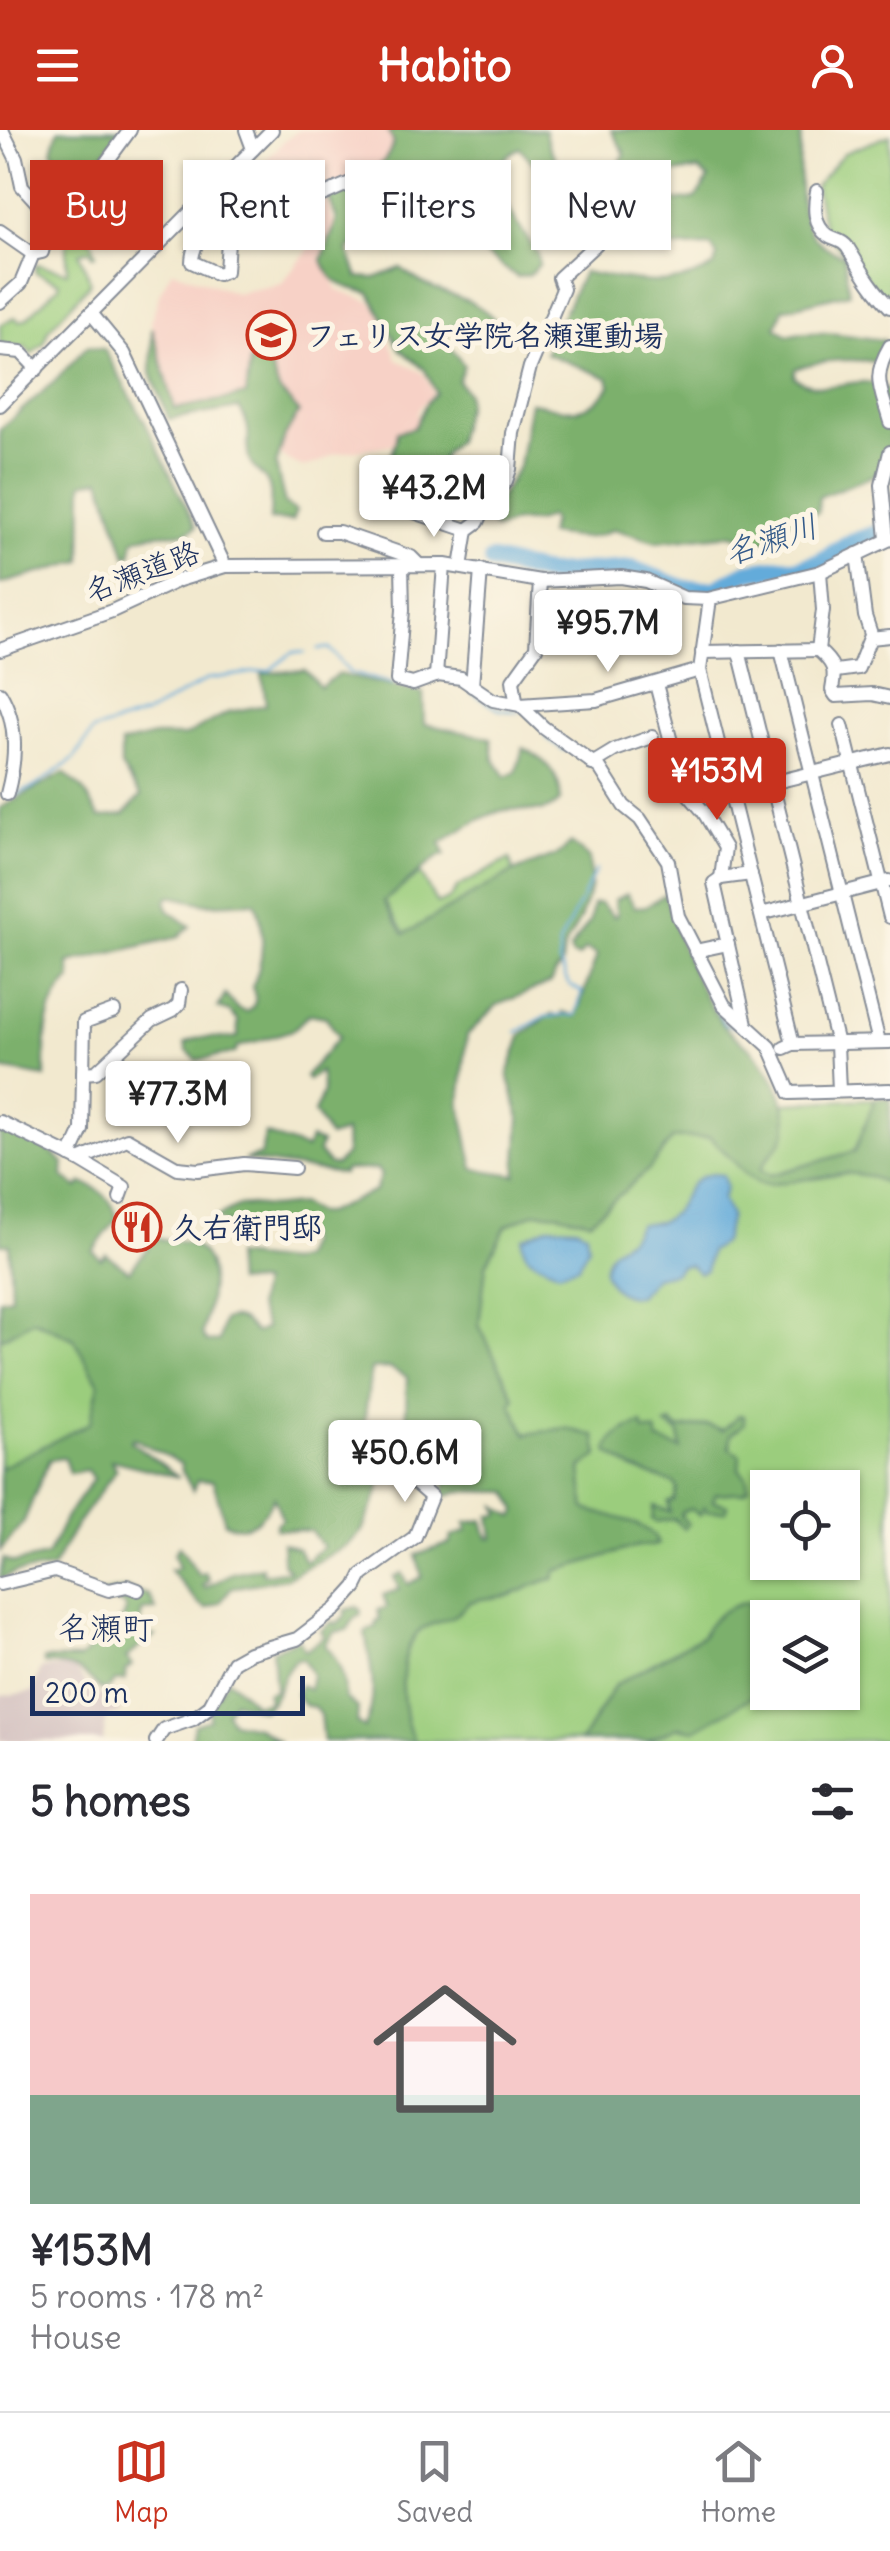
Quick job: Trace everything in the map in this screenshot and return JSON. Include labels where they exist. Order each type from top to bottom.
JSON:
[{"type":"street","points":[[2,130],[16,158],[22,186],[30,195]]},
{"type":"street","points":[[108,160],[130,130]]},
{"type":"street","points":[[246,130],[253,149]]},
{"type":"street","points":[[242,160],[272,130]]},
{"type":"street","points":[[818,191],[814,209],[821,228],[846,245],[866,280],[890,308]]},
{"type":"street","points":[[0,405],[183,220]]},
{"type":"street","points":[[0,231],[32,254],[43,250]]},
{"type":"street","points":[[194,250],[192,262],[218,274],[226,271],[227,250]]},
{"type":"street","points":[[461,568],[466,530],[478,522],[510,469],[512,433],[530,367],[563,289],[559,278],[589,250]]},
{"type":"street","points":[[3,295],[21,284],[32,254]]},
{"type":"street","points":[[91,313],[124,353],[225,566]]},
{"type":"street","points":[[890,346],[878,365],[877,375],[890,422]]},
{"type":"street","points":[[0,350],[20,352],[37,369]]},
{"type":"street","points":[[887,535],[882,485],[890,452]]},
{"type":"street","points":[[414,512],[466,530]]},
{"type":"street","points":[[323,532],[339,532],[411,557],[419,566]]},
{"type":"street","name":"名瀬道路","points":[[0,650],[225,566],[444,565],[540,581],[646,581],[684,598],[710,599],[820,572],[887,535]]},
{"type":"street","points":[[836,671],[858,668],[872,637],[864,616],[856,554]]},
{"type":"street","points":[[436,676],[444,565]]},
{"type":"street","points":[[402,566],[397,680],[413,684],[436,676],[462,678],[493,700],[520,704],[596,700],[700,670]]},
{"type":"street","points":[[472,686],[481,570]]},
{"type":"street","points":[[818,650],[823,610],[820,572]]},
{"type":"street","points":[[540,581],[536,648],[512,680],[516,701],[544,728],[600,768],[624,806],[640,819],[668,861],[678,916],[724,1004],[747,1026],[781,1049],[884,1042],[781,650]]},
{"type":"street","points":[[710,599],[700,670],[761,914],[790,1092],[890,1090]]},
{"type":"street","points":[[872,637],[890,636]]},
{"type":"street","points":[[702,652],[818,650],[836,671],[832,690],[836,698],[872,694],[890,698]]},
{"type":"street","points":[[740,651],[837,1044],[839,1091]]},
{"type":"street","points":[[656,684],[659,734],[683,788],[726,848],[721,878]]},
{"type":"street","points":[[0,693],[13,729],[16,754],[7,794]]},
{"type":"street","points":[[842,725],[886,882],[890,916]]},
{"type":"street","points":[[592,764],[615,750],[659,734]]},
{"type":"street","points":[[731,793],[890,754]]},
{"type":"street","points":[[747,1026],[714,883],[721,878],[751,874]]},
{"type":"street","points":[[761,914],[886,882]]},
{"type":"street","points":[[695,951],[728,944]]},
{"type":"street","points":[[82,1073],[96,1072],[139,1030],[173,1010],[179,1004],[180,990]]},
{"type":"street","points":[[74,1158],[82,1130],[84,1022],[114,1011]]},
{"type":"street","points":[[0,1122],[124,1187],[120,1198]]},
{"type":"street","points":[[74,1158],[127,1139],[178,1168],[198,1170],[244,1164],[294,1168]]},
{"type":"street","points":[[156,1741],[164,1729],[193,1719],[210,1707],[233,1662],[249,1652],[296,1639],[349,1597],[362,1575],[415,1537],[431,1497],[409,1478],[410,1433]]},
{"type":"street","points":[[0,1584],[55,1571],[109,1590],[127,1586],[138,1590]]},
{"type":"shaded area","points":[[299,130],[485,130],[427,160],[345,160],[345,196],[325,198],[325,160],[267,160]]},
{"type":"shaded area","name":"フェリス女学院名瀬運動場","points":[[325,201],[327,202],[334,224],[325,246]]},
{"type":"shaded area","name":"フェリス女学院名瀬運動場","points":[[324,250],[320,259],[338,290],[371,302],[397,359],[424,374],[433,393],[418,409],[415,433],[406,442],[334,454],[303,467],[282,457],[279,450],[264,355],[250,358],[246,394],[174,409],[155,353],[151,321],[172,270],[236,293],[281,284],[306,253]]},
{"type":"shaded area","points":[[66,1667],[76,1671],[94,1695],[109,1691],[121,1713],[106,1717],[103,1741],[0,1741],[0,1696],[33,1692],[41,1669]]},
{"type":"green space","points":[[58,130],[120,130],[98,160],[58,160],[52,150]]},
{"type":"green space","points":[[545,130],[557,160],[531,160],[520,148],[504,160],[384,160],[394,143],[388,132]]},
{"type":"green space","points":[[611,130],[802,130],[800,183],[806,223],[817,241],[844,256],[849,293],[783,309],[776,327],[787,335],[823,333],[884,340],[883,363],[827,361],[795,369],[794,377],[819,386],[868,382],[890,392],[890,444],[880,473],[819,497],[818,512],[784,524],[762,543],[732,534],[657,542],[613,529],[590,537],[548,534],[552,522],[549,516],[537,522],[515,522],[495,529],[490,522],[493,509],[519,466],[530,402],[564,409],[583,408],[610,386],[608,378],[545,353],[583,272],[650,282],[683,279],[714,266],[717,256],[711,246],[671,248],[671,201],[696,198],[709,178],[699,170],[671,175],[671,160],[621,160],[625,154]]},
{"type":"green space","points":[[890,135],[890,304],[825,232],[815,186],[844,153]]},
{"type":"green space","points":[[345,190],[345,250],[358,277],[375,278],[401,268],[427,285],[476,305],[499,324],[491,333],[456,326],[446,335],[449,346],[464,365],[458,381],[467,393],[467,402],[456,441],[445,452],[434,476],[405,494],[392,490],[387,472],[397,432],[414,428],[436,393],[425,370],[399,348],[370,293],[340,284],[330,275],[322,260],[337,220],[329,198]]},
{"type":"green space","points":[[511,212],[531,243],[531,250],[538,254],[539,265],[529,275],[517,277],[480,250],[511,250]]},
{"type":"green space","points":[[67,250],[90,250],[79,253],[89,285],[48,330],[44,343],[31,354],[26,347],[0,345],[0,325],[15,317],[19,321],[26,319],[59,286],[59,282],[35,272],[36,264],[67,272]]},
{"type":"green space","points":[[152,328],[175,409],[246,395],[250,360],[267,358],[279,390],[299,412],[285,436],[276,465],[285,504],[296,511],[292,521],[270,520],[270,489],[250,462],[247,425],[239,408],[169,419],[151,373]]},
{"type":"green space","points":[[87,346],[104,349],[196,527],[142,536],[134,540],[131,555],[126,556],[101,479],[83,483],[82,561],[0,584],[0,429],[55,381]]},
{"type":"green space","points":[[305,670],[320,687],[338,674],[423,693],[424,724],[491,738],[494,759],[506,777],[516,772],[523,748],[544,762],[558,784],[560,801],[553,806],[541,811],[499,812],[441,843],[445,855],[384,901],[404,934],[513,872],[560,854],[571,843],[589,858],[591,887],[564,948],[562,963],[550,983],[497,1005],[467,1035],[460,1104],[474,1169],[516,1175],[520,1119],[508,1074],[522,1034],[552,1014],[576,1016],[597,955],[585,949],[579,957],[572,956],[570,949],[590,921],[593,904],[600,903],[614,917],[614,900],[627,894],[635,907],[646,906],[665,894],[681,944],[703,992],[724,1026],[763,1064],[784,1103],[786,1131],[761,1170],[771,1175],[855,1151],[875,1098],[890,1098],[890,1185],[869,1176],[846,1173],[768,1185],[758,1183],[710,1137],[673,1138],[649,1169],[590,1221],[536,1212],[506,1226],[486,1265],[479,1325],[515,1398],[511,1403],[526,1434],[565,1428],[595,1436],[599,1455],[581,1468],[585,1509],[637,1525],[654,1536],[658,1544],[638,1546],[556,1571],[554,1579],[511,1595],[473,1601],[455,1615],[420,1631],[407,1654],[403,1684],[406,1716],[414,1741],[323,1741],[320,1715],[314,1707],[304,1705],[296,1694],[301,1685],[309,1689],[312,1675],[303,1659],[296,1659],[263,1710],[234,1701],[226,1712],[232,1722],[257,1727],[278,1741],[191,1741],[194,1724],[209,1719],[210,1707],[228,1679],[255,1704],[268,1702],[267,1693],[275,1690],[272,1650],[299,1639],[305,1651],[325,1636],[321,1631],[345,1616],[345,1610],[357,1607],[360,1616],[347,1630],[334,1632],[325,1645],[341,1670],[345,1698],[358,1708],[357,1723],[364,1728],[373,1693],[365,1632],[376,1627],[380,1620],[378,1610],[387,1607],[383,1595],[400,1589],[394,1577],[402,1573],[408,1584],[422,1577],[416,1555],[451,1543],[451,1537],[467,1531],[465,1523],[483,1520],[488,1538],[493,1538],[490,1516],[500,1515],[497,1506],[514,1517],[517,1511],[509,1492],[459,1491],[444,1497],[447,1470],[437,1463],[417,1464],[406,1412],[407,1377],[390,1368],[371,1369],[364,1424],[380,1460],[381,1478],[362,1531],[348,1545],[286,1578],[231,1588],[220,1603],[206,1608],[170,1570],[179,1568],[174,1554],[179,1546],[199,1575],[205,1573],[209,1579],[203,1585],[205,1588],[232,1573],[262,1567],[263,1574],[289,1570],[283,1564],[282,1543],[297,1548],[305,1561],[323,1547],[311,1531],[276,1529],[282,1519],[274,1497],[256,1522],[243,1527],[225,1523],[213,1481],[198,1480],[193,1491],[181,1464],[133,1438],[130,1441],[179,1477],[111,1460],[116,1470],[77,1524],[52,1568],[0,1579],[3,1559],[14,1563],[47,1556],[66,1517],[93,1479],[87,1470],[69,1473],[64,1458],[49,1460],[24,1521],[0,1551],[0,1468],[90,1423],[99,1384],[74,1339],[34,1320],[0,1339],[0,1299],[11,1297],[9,1244],[0,1244],[0,1127],[50,1151],[64,1163],[63,1177],[78,1188],[82,1183],[95,1188],[109,1200],[117,1218],[93,1251],[101,1259],[106,1254],[129,1271],[156,1238],[185,1243],[200,1251],[207,1260],[211,1285],[202,1335],[207,1342],[219,1341],[224,1320],[229,1318],[241,1320],[255,1333],[266,1328],[257,1306],[261,1283],[236,1282],[234,1256],[289,1262],[301,1258],[307,1243],[305,1235],[294,1231],[225,1223],[215,1218],[239,1206],[251,1205],[300,1204],[326,1213],[375,1191],[381,1175],[377,1169],[344,1170],[343,1174],[244,1160],[261,1155],[265,1134],[306,1149],[310,1139],[321,1143],[318,1152],[329,1165],[336,1165],[346,1154],[345,1132],[329,1137],[314,1113],[323,1092],[320,1071],[308,1080],[305,1076],[339,1037],[326,1017],[309,1014],[293,1030],[238,1047],[235,1053],[197,1060],[187,1051],[185,1044],[197,1038],[238,1037],[238,1021],[230,1012],[218,1008],[225,995],[238,1009],[247,1012],[254,1004],[252,987],[262,945],[255,902],[207,904],[169,896],[168,910],[190,926],[178,937],[69,963],[71,979],[50,1013],[45,1077],[0,1069],[0,808],[64,773],[83,789],[100,818],[124,814],[141,796],[121,767],[121,744],[154,736],[185,736],[229,712],[266,705],[262,673]]},
{"type":"green space","points":[[510,859],[513,872],[405,934],[384,901],[420,873],[437,904],[450,898],[458,887]]},
{"type":"green space","points":[[717,1086],[783,1103],[890,1098],[890,1741],[399,1741],[393,1634],[541,1532],[472,1378],[480,1236]]},
{"type":"green space","points":[[33,1320],[75,1339],[99,1384],[90,1423],[0,1468],[0,1339]]},
{"type":"green space","points":[[739,1415],[744,1416],[744,1424],[731,1434],[730,1448],[740,1455],[739,1469],[749,1488],[715,1494],[713,1501],[727,1505],[726,1511],[707,1512],[704,1507],[700,1515],[691,1509],[682,1512],[688,1524],[684,1529],[674,1519],[652,1519],[654,1506],[670,1512],[668,1502],[674,1500],[677,1488],[674,1483],[633,1469],[608,1452],[615,1437],[642,1424],[644,1431],[656,1431],[658,1440],[681,1449],[679,1433],[666,1425],[671,1423],[679,1429],[708,1425],[723,1430]]},
{"type":"green space","points":[[126,1588],[149,1595],[156,1610],[142,1611],[140,1626],[146,1635],[155,1636],[126,1658],[132,1665],[125,1671],[126,1680],[115,1681],[101,1690],[76,1670],[44,1664],[44,1659],[80,1659],[123,1619],[126,1610],[124,1605],[97,1594]]},
{"type":"green space","points":[[747,1602],[750,1606],[750,1698],[695,1730],[678,1727],[646,1741],[581,1741],[615,1685],[703,1635],[720,1613]]},
{"type":"water","points":[[712,1174],[723,1175],[726,1187],[722,1199],[730,1216],[723,1242],[710,1251],[706,1270],[699,1273],[690,1265],[680,1266],[674,1273],[655,1277],[638,1296],[617,1290],[604,1271],[614,1249],[638,1225],[670,1216],[695,1181]]},
{"type":"water","points":[[549,1226],[576,1227],[586,1232],[588,1247],[578,1266],[559,1272],[525,1252],[523,1238]]},
{"type":"waterway","name":"名瀬川","points":[[492,561],[549,574],[632,569],[685,589],[715,589],[748,572],[796,569],[820,562],[847,544],[890,529]]},
{"type":"waterway","points":[[318,649],[329,648],[350,673],[393,684]]},
{"type":"waterway","points":[[11,796],[34,787],[73,760],[93,731],[147,714],[208,679],[270,670],[293,652],[305,653]]},
{"type":"waterway","points":[[471,692],[498,709],[518,712]]},
{"type":"waterway","points":[[546,737],[564,750]]},
{"type":"waterway","points":[[517,1032],[544,1017],[576,1015],[582,992],[566,980],[559,963],[559,944],[596,870]]},
{"type":"waterway","points":[[707,985],[724,1024],[738,1027]]},
{"type":"place","name":"フェリス女学院名瀬運動場","points":[[271,335]]},
{"type":"place","name":"久右衛門邸","points":[[137,1227]]},
{"type":"district","name":"名瀬町","points":[[106,1627]]}]
